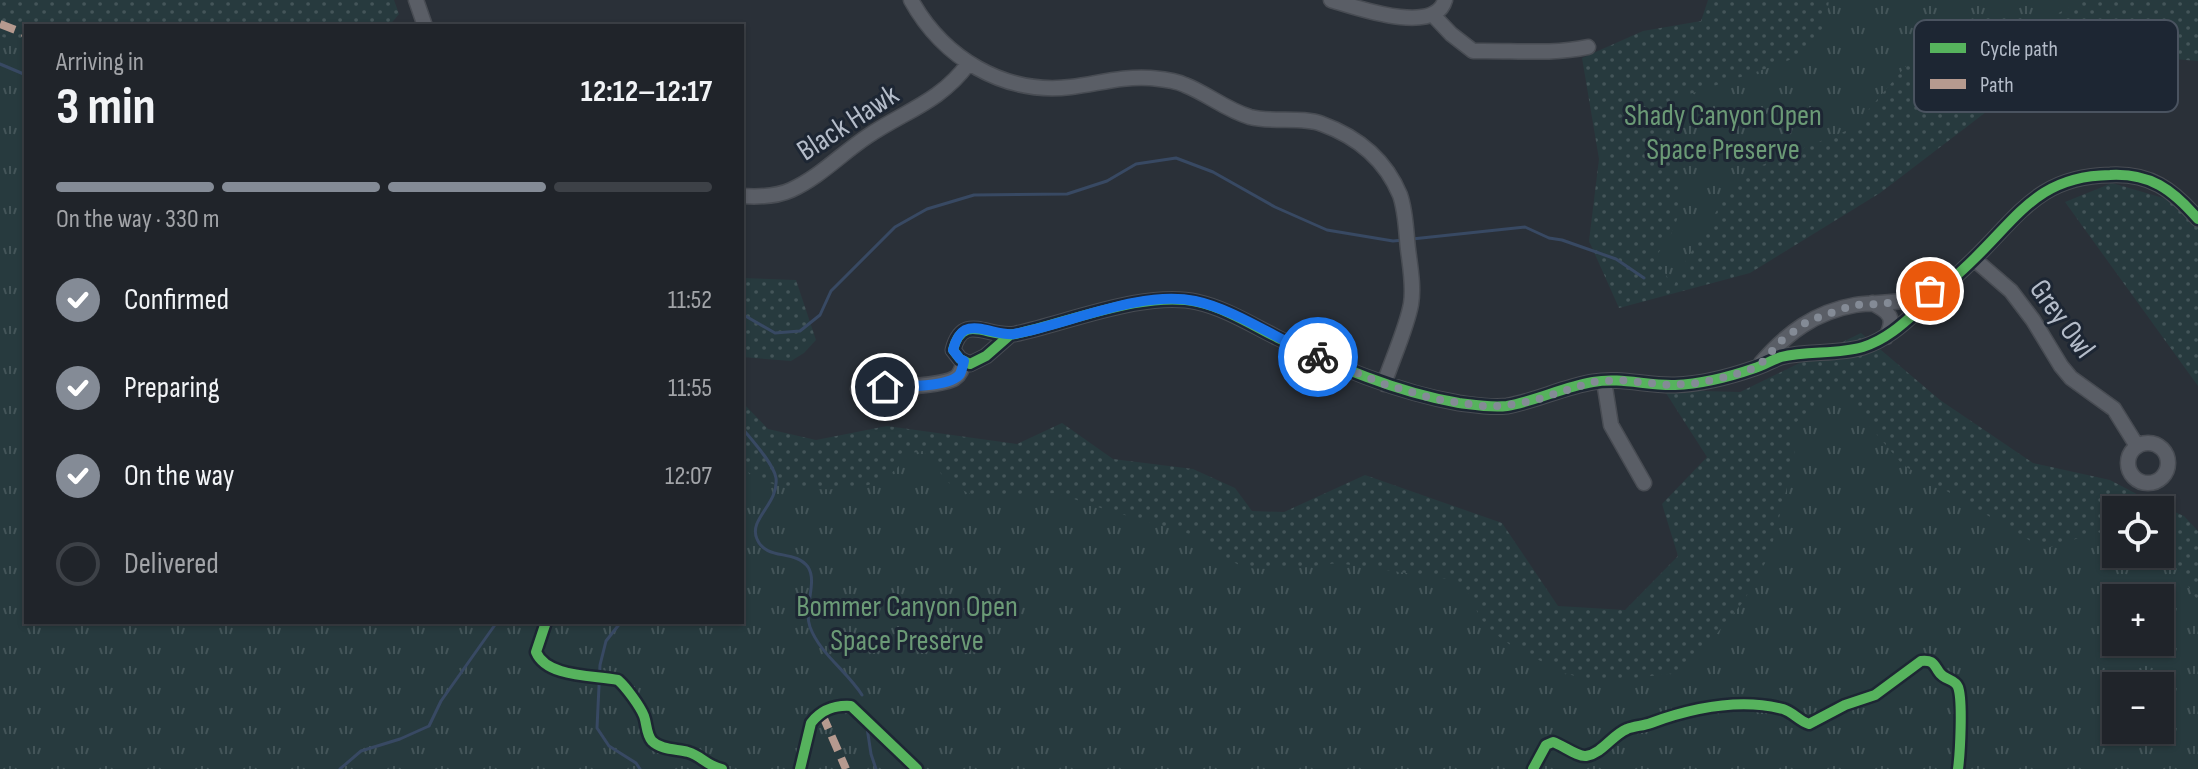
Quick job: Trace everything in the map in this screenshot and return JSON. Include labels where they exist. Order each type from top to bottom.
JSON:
[{"type":"street","points":[[416,0],[424,24]]},
{"type":"street","points":[[911,0],[933,33],[968,64],[1004,80],[1042,89],[1128,78],[1183,83],[1227,108],[1251,117],[1318,122],[1366,146],[1387,172],[1400,197],[1411,272],[1411,303],[1384,384]]},
{"type":"street","points":[[1331,0],[1373,13],[1403,17],[1433,15],[1445,0]]},
{"type":"street","points":[[1433,15],[1473,51],[1534,53],[1588,47]]},
{"type":"street","name":"Black Hawk","points":[[744,196],[762,197],[790,191],[865,138],[936,97],[968,64]]},
{"type":"street","points":[[1010,335],[986,356],[970,364],[960,359],[953,350],[955,340],[963,331],[973,328],[1010,335],[1138,303],[1172,298],[1195,301],[1216,307],[1312,354],[1384,384],[1435,399],[1503,406],[1532,401],[1593,382],[1699,383],[1758,367],[1781,357],[1840,352],[1864,346],[1895,332],[1974,259],[2021,210],[2045,191],[2090,175],[2121,174],[2149,179],[2181,200],[2198,219]]},
{"type":"street","name":"Grey Owl","points":[[1974,259],[2011,291],[2071,378],[2114,409],[2137,446]]},
{"type":"street","points":[[1758,367],[1781,341],[1808,321],[1854,305],[1913,299],[1947,284]]},
{"type":"street","points":[[1872,303],[1886,310],[1890,317],[1891,327],[1886,337]]},
{"type":"street","points":[[858,389],[953,380],[960,374],[964,361]]},
{"type":"street","points":[[1604,381],[1611,425],[1644,483]]},
{"type":"street","points":[[1619,474],[1635,467]]},
{"type":"green space","name":"Bommer Canyon Open Space Preserve","points":[[0,0],[394,0],[399,14],[391,24],[24,24],[24,624],[744,624],[744,404],[768,429],[816,440],[887,426],[1017,444],[1062,423],[1113,459],[1193,469],[1235,488],[1252,511],[1284,512],[1365,475],[1502,523],[1558,606],[1625,610],[1678,556],[1662,504],[1707,457],[1664,390],[1740,392],[1861,333],[1940,400],[2033,463],[2110,480],[2141,496],[2102,496],[2102,568],[2174,568],[2174,512],[2184,516],[2198,531],[2198,769],[0,769]]},
{"type":"green space","points":[[1708,0],[2198,0],[2198,61],[2178,59],[2178,20],[1914,20],[1914,112],[1986,112],[1880,193],[1750,273],[1619,308],[1589,241],[1599,159],[1582,58],[1643,31],[1701,21]]},
{"type":"green space","name":"Shady Canyon Open Space Preserve","points":[[1829,0],[2081,0],[2057,14],[2054,20],[1985,15],[1969,20],[1914,20],[1914,56],[1853,128],[1755,168],[1727,194],[1682,267],[1673,288],[1656,256],[1674,229],[1680,197],[1671,105],[1681,97],[1791,59],[1813,44],[1826,18]]},
{"type":"green space","name":"Bommer Canyon Open Space Preserve","points":[[0,36],[24,45],[24,624],[744,624],[744,469],[780,486],[855,488],[882,479],[911,453],[923,451],[949,483],[972,495],[991,498],[1056,493],[1203,538],[1222,557],[1246,568],[1286,570],[1337,563],[1448,579],[1464,585],[1481,619],[1493,632],[1563,673],[1600,682],[1685,672],[1743,602],[1769,556],[1795,457],[1791,427],[1836,387],[1903,465],[2044,549],[2098,532],[2102,534],[2102,568],[2174,568],[2174,565],[2198,601],[2198,769],[0,769]]},
{"type":"green space","points":[[2112,183],[2177,202],[2198,227],[2198,386],[2065,202]]},
{"type":"green space","points":[[744,278],[796,280],[816,340],[791,361],[744,357]]},
{"type":"waterway","points":[[0,64],[24,74]]},
{"type":"waterway","points":[[744,315],[775,333],[800,331],[820,315],[831,291],[895,227],[927,209],[974,195],[1067,194],[1107,181],[1136,164],[1176,158],[1213,172],[1275,207],[1327,230],[1393,241],[1404,240]]},
{"type":"waterway","points":[[1412,239],[1525,227],[1549,238],[1616,259],[1644,278]]},
{"type":"waterway","points":[[744,430],[767,459],[776,478],[773,496],[757,525],[757,539],[767,550],[796,558],[808,567],[812,580],[808,620],[814,637],[862,695]]},
{"type":"waterway","points":[[340,769],[361,751],[429,726],[441,701],[496,624]]},
{"type":"waterway","points":[[619,624],[606,641],[600,665],[597,728],[609,746],[636,763],[640,769]]},
{"type":"waterway","points":[[866,721],[876,769]]},
{"type":"marked path","points":[[0,24],[24,33]]},
{"type":"marked path","points":[[822,714],[846,769]]},
{"type":"cycle path","points":[[1010,335],[986,356],[970,364],[960,359],[953,350],[957,338],[970,329],[1015,334],[1106,309],[1177,299],[1197,302],[1228,313],[1322,358],[1389,385],[1459,403],[1507,406],[1603,381],[1665,385],[1706,382],[1781,357],[1843,351],[1872,344],[1910,318],[2033,200],[2066,182],[2110,175],[2149,180],[2169,191],[2198,219]]},
{"type":"cycle path","points":[[545,624],[536,652],[550,667],[572,674],[618,680],[642,712],[652,741],[664,748],[693,754],[722,769]]},
{"type":"cycle path","points":[[1533,769],[1546,745],[1553,742],[1586,756],[1627,729],[1716,706],[1750,704],[1787,710],[1809,724],[1845,705],[1875,695],[1921,661],[1932,663],[1941,675],[1958,687],[1961,715],[1958,769]]},
{"type":"cycle path","points":[[800,769],[811,723],[824,711],[845,706],[851,706],[917,769]]},
{"type":"way so far","points":[[1318,357],[1384,384],[1435,399],[1503,406],[1532,401],[1593,382],[1618,380],[1670,385],[1730,376],[1758,367],[1781,341],[1808,321],[1854,305],[1913,299],[1930,291]]},
{"type":"route","points":[[885,387],[953,380],[960,374],[964,361],[953,350],[955,340],[963,331],[973,328],[1010,335],[1138,303],[1172,298],[1216,307],[1318,357]]}]
